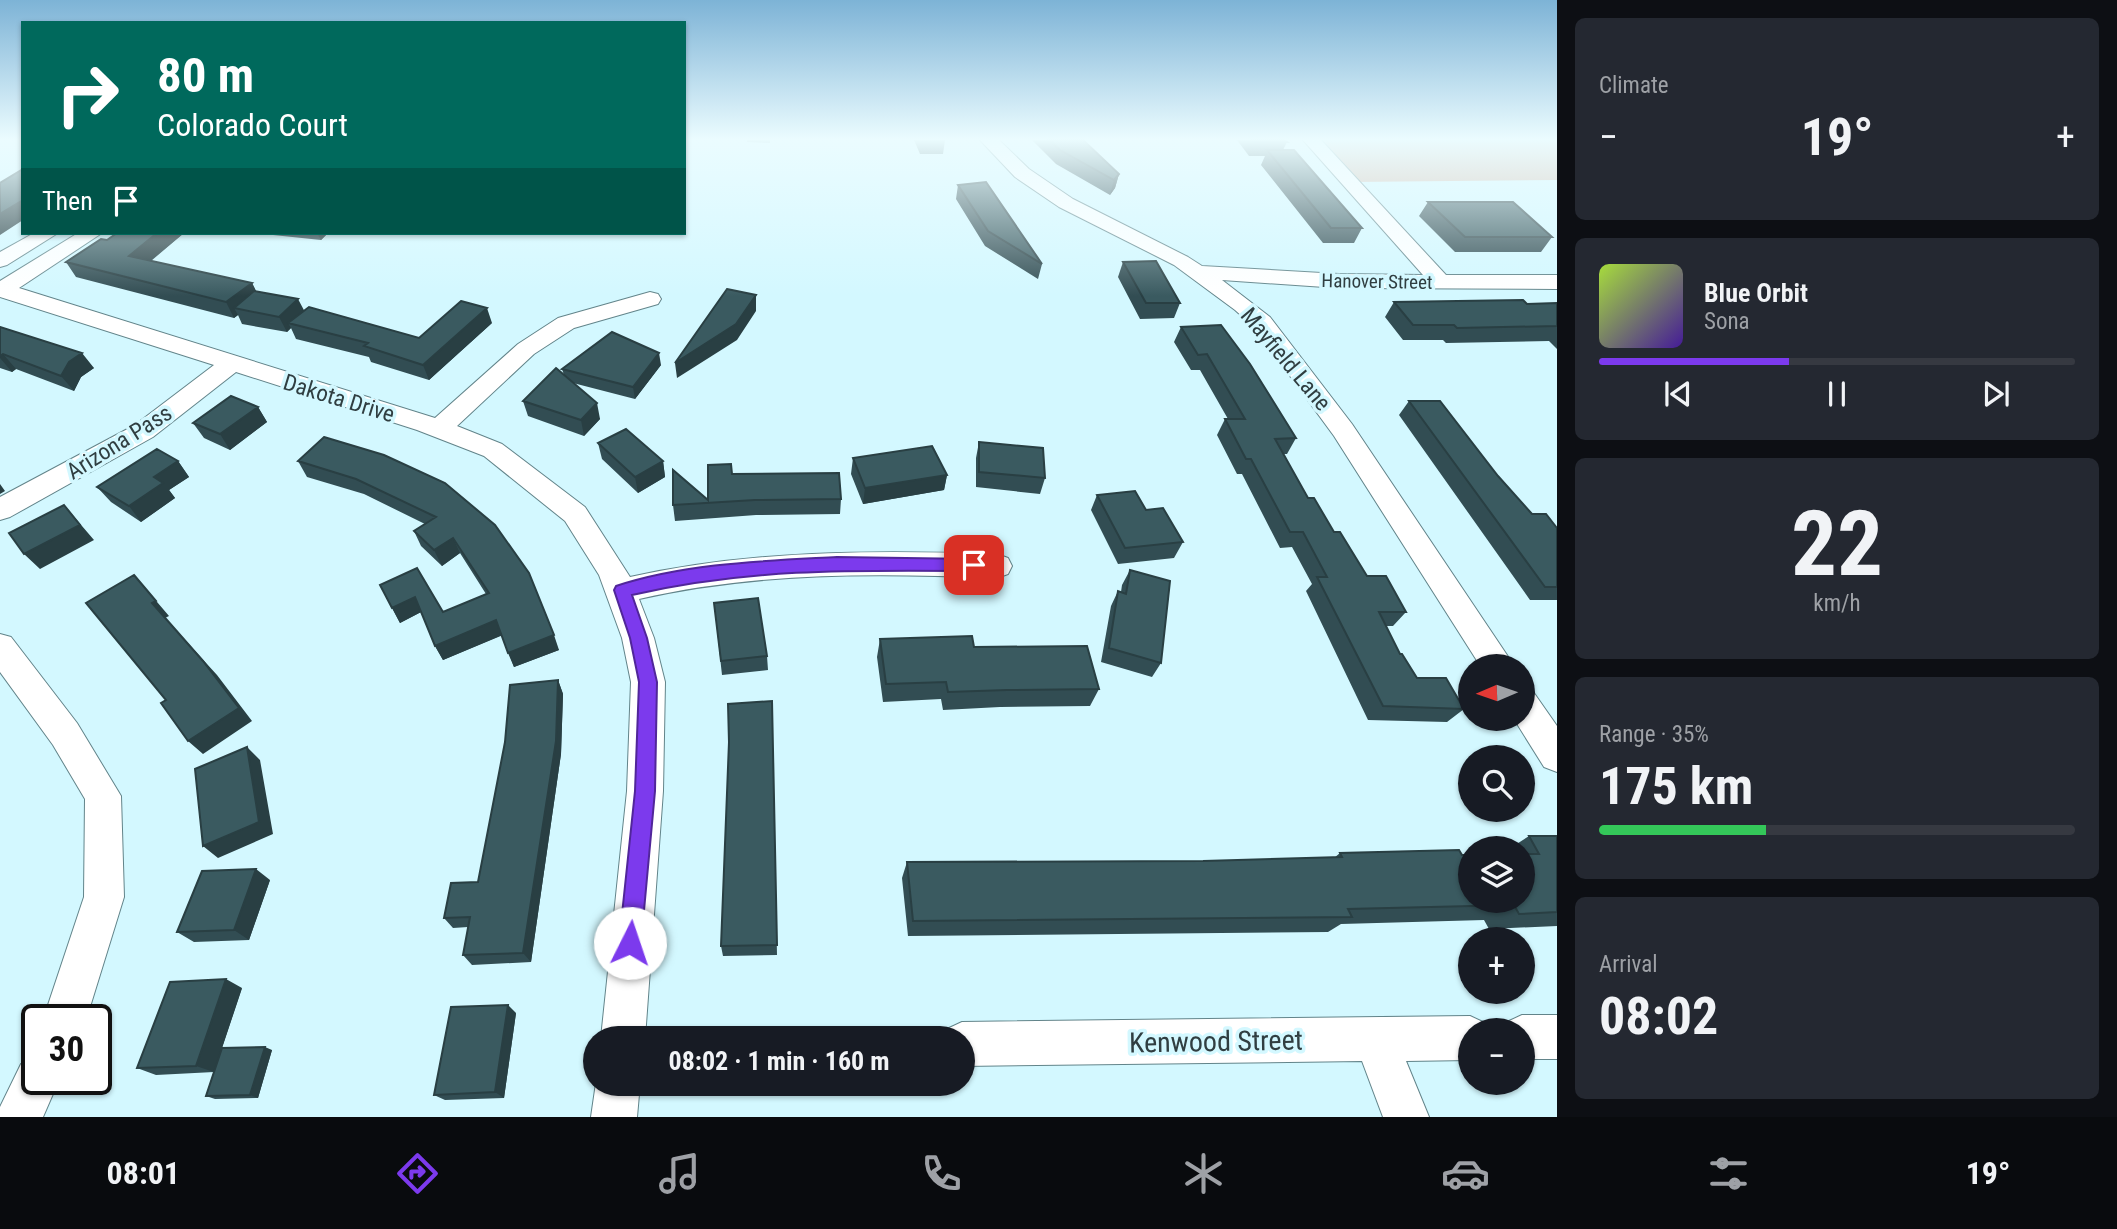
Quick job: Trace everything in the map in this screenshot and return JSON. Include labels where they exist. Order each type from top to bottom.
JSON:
[{"type":"street","name":"Mayfield Lane","points":[[1050,192],[1198,272],[1262,322],[1324,402],[1490,654]]},
{"type":"street","points":[[1359,192],[1441,282]]},
{"type":"street","points":[[0,261],[45,235]]},
{"type":"street","points":[[0,290],[89,235]]},
{"type":"street","name":"Hanover Street","points":[[1198,272],[1289,280],[1557,282]]},
{"type":"street","name":"Dakota Drive","points":[[0,290],[438,429],[493,450],[575,514],[622,590],[638,638],[648,682],[645,791],[624,1026]]},
{"type":"street","points":[[438,429],[526,348],[566,323],[650,299]]},
{"type":"street","name":"Arizona Pass","points":[[0,510],[144,431],[231,364]]},
{"type":"street","points":[[622,590],[753,568],[878,563],[997,566]]},
{"type":"street","points":[[0,647],[65,734],[103,796],[104,897],[70,1004]]},
{"type":"street","points":[[1535,723],[1557,756]]},
{"type":"street","points":[[1535,1037],[1557,1037]]},
{"type":"street","name":"Kenwood Street","points":[[975,1044],[1458,1038]]},
{"type":"street","points":[[1375,1039],[1406,1117]]},
{"type":"street","points":[[19,1117],[30,1095]]},
{"type":"street","points":[[614,1117],[616,1096]]},
{"type":"building","points":[[0,192],[21,192],[21,201],[0,214]]},
{"type":"building","points":[[963,192],[993,192],[1042,264],[988,231]]},
{"type":"building","points":[[1302,192],[1331,192],[1362,228],[1331,228]]},
{"type":"building","points":[[1428,202],[1513,202],[1552,237],[1465,237]]},
{"type":"building","points":[[114,235],[155,235],[129,256],[252,283],[226,302],[66,262],[101,239],[107,240]]},
{"type":"building","points":[[1156,261],[1180,303],[1146,303],[1123,262]]},
{"type":"building","points":[[727,289],[756,295],[736,324],[675,363]]},
{"type":"building","points":[[254,291],[298,299],[279,317],[234,308]]},
{"type":"building","points":[[1523,300],[1527,304],[1557,303],[1557,326],[1457,328],[1454,325],[1413,325],[1394,302]]},
{"type":"building","points":[[461,301],[487,308],[423,365],[364,346],[368,343],[288,323],[309,307],[419,338]]},
{"type":"building","points":[[1221,325],[1250,364],[1296,438],[1275,439],[1308,498],[1314,498],[1334,532],[1340,532],[1367,576],[1386,576],[1406,612],[1379,612],[1400,654],[1417,678],[1446,678],[1458,699],[1458,709],[1383,706],[1317,577],[1327,577],[1303,532],[1290,532],[1251,459],[1246,459],[1225,419],[1245,419],[1207,354],[1198,355],[1181,327]]},
{"type":"building","points":[[0,327],[82,353],[69,362],[61,376],[3,354],[0,356]]},
{"type":"building","points":[[612,332],[659,353],[633,387],[562,369]]},
{"type":"building","points":[[556,368],[597,403],[581,420],[523,401]]},
{"type":"building","points":[[231,396],[258,407],[220,434],[193,423]]},
{"type":"building","points":[[1409,401],[1440,401],[1498,476],[1532,514],[1546,514],[1557,528],[1557,587],[1545,587]]},
{"type":"building","points":[[626,429],[663,461],[635,477],[598,443]]},
{"type":"building","points":[[324,437],[384,455],[445,483],[495,525],[529,573],[554,635],[508,653],[496,620],[435,646],[415,597],[392,608],[380,585],[417,568],[443,612],[489,593],[453,538],[434,550],[414,531],[436,517],[356,479],[298,461]]},
{"type":"building","points":[[979,442],[1043,448],[1045,478],[979,472]]},
{"type":"building","points":[[932,446],[947,475],[865,488],[853,458]]},
{"type":"building","points":[[157,449],[178,461],[154,477],[163,483],[129,506],[97,487]]},
{"type":"building","points":[[731,464],[732,474],[839,473],[841,499],[673,505],[673,470],[708,500],[708,465]]},
{"type":"building","points":[[1135,491],[1146,510],[1163,508],[1183,542],[1125,548],[1097,495]]},
{"type":"building","points":[[64,505],[80,525],[24,554],[9,533]]},
{"type":"building","points":[[1130,570],[1170,581],[1161,663],[1109,648],[1118,591],[1126,594]]},
{"type":"building","points":[[134,575],[156,601],[152,603],[203,661],[239,708],[188,741],[161,703],[166,700],[86,603]]},
{"type":"building","points":[[758,598],[767,656],[721,661],[714,603]]},
{"type":"building","points":[[972,636],[974,647],[1087,646],[1099,689],[948,692],[946,682],[886,684],[880,639]]},
{"type":"building","points":[[558,680],[556,741],[523,953],[463,955],[470,917],[444,918],[451,883],[478,882],[505,742],[510,685]]},
{"type":"building","points":[[772,701],[777,945],[721,946],[728,704]]},
{"type":"building","points":[[247,747],[259,822],[203,846],[195,769]]},
{"type":"building","points":[[1535,836],[1557,836],[1557,912],[1519,914],[1535,913],[1535,854],[1539,854],[1535,847]]},
{"type":"building","points":[[1458,850],[1458,906],[1348,909],[1352,917],[913,921],[907,862],[1203,861],[1342,857],[1340,853]]},
{"type":"building","points":[[256,869],[234,930],[177,932],[202,871]]},
{"type":"building","points":[[226,979],[196,1066],[137,1068],[170,982]]},
{"type":"building","points":[[508,1005],[495,1092],[434,1095],[451,1007]]},
{"type":"building","points":[[265,1047],[250,1095],[206,1096],[222,1048]]},
{"type":"route","points":[[630,943],[645,791],[648,682],[638,638],[622,590],[753,568],[906,563],[974,565]]}]
